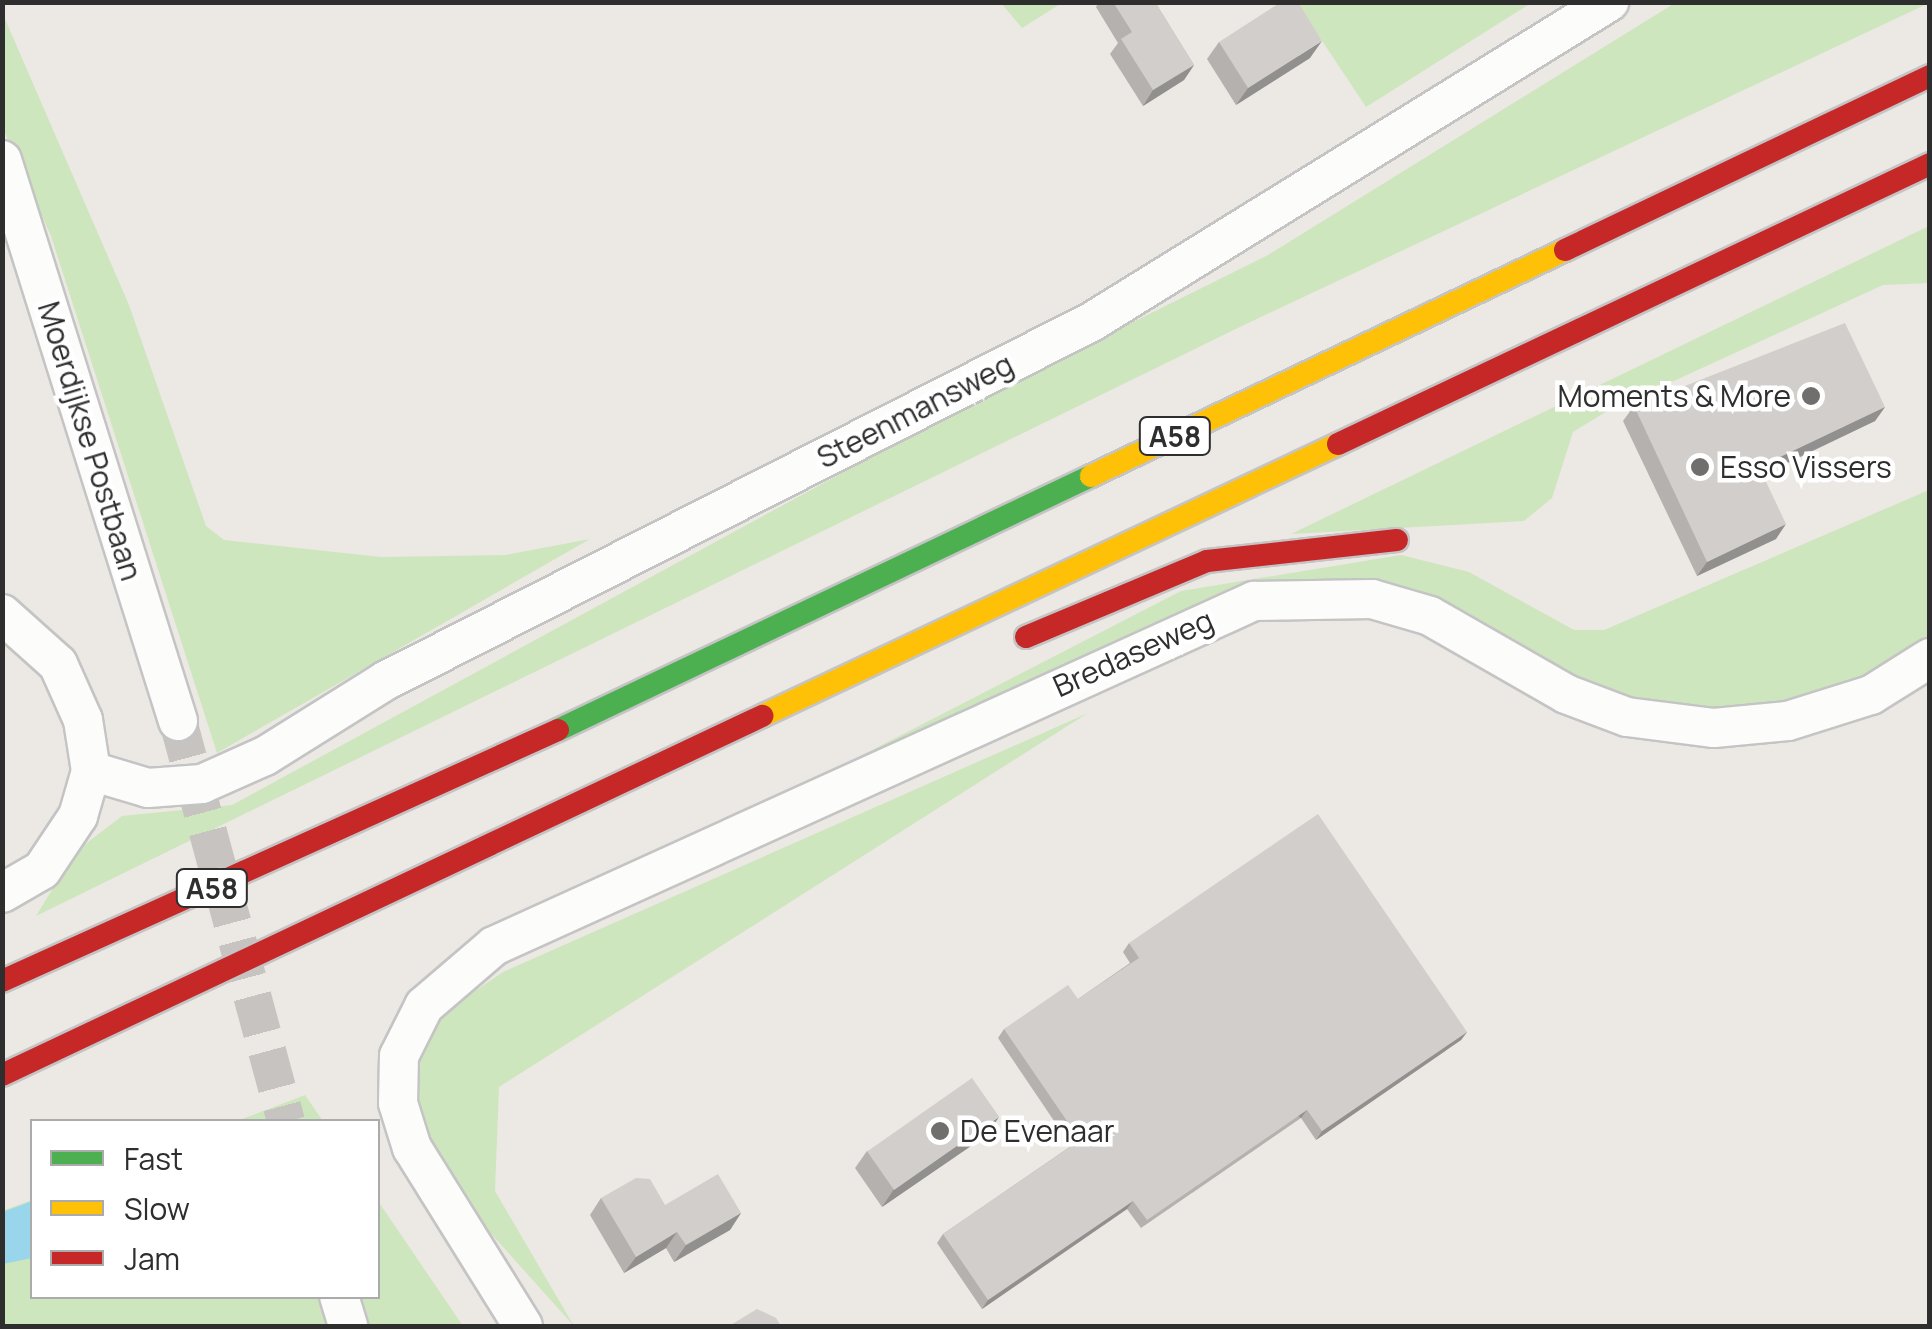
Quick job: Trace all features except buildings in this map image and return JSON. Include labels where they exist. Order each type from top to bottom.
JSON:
[{"type":"highway","name":"A58","points":[[2,981],[420,796],[1930,76]]},
{"type":"highway","name":"A58","points":[[2,1075],[771,719],[1930,164]]},
{"type":"highway","points":[[999,649],[1208,562],[1397,540]]},
{"type":"highway","name":"A58","points":[[771,719],[895,684]]},
{"type":"street","name":"Steenmansweg","points":[[91,771],[148,788],[202,784],[385,681],[1093,321],[1609,2]]},
{"type":"street","name":"Moerdijkse Postbaan","points":[[2,160],[178,722]]},
{"type":"street","name":"Bredaseweg","points":[[523,1326],[412,1148],[398,1103],[399,1056],[424,1006],[494,946],[1254,601],[1372,599],[1430,616],[1566,694],[1627,717],[1714,728],[1788,721],[1871,695],[1930,658]]},
{"type":"street","points":[[2,614],[58,664],[83,720],[91,771],[78,816],[42,870],[2,893]]},
{"type":"street","points":[[340,1299],[348,1326]]},
{"type":"green space","points":[[1001,3],[1062,3],[1022,28]]},
{"type":"green space","points":[[1297,3],[1531,3],[1366,107]]},
{"type":"green space","points":[[1675,3],[1929,3],[1246,324],[36,916],[75,852],[122,816],[232,805],[980,398],[1268,255]]},
{"type":"green space","points":[[2,12],[129,305],[206,526],[224,540],[381,557],[506,555],[590,539],[217,753],[51,236],[3,129]]},
{"type":"green space","points":[[1929,226],[1929,283],[1883,285],[1604,413],[1573,432],[1552,498],[1524,521],[1291,534]]},
{"type":"green space","points":[[1929,490],[1929,642],[1892,672],[1782,715],[1608,700],[1448,612],[1209,603],[808,783],[1181,591],[1401,555],[1469,572],[1574,630],[1604,630]]},
{"type":"green space","points":[[1088,713],[499,1087],[495,1191],[574,1326],[449,1187],[426,1144],[415,1104],[418,1055],[437,1017],[503,972]]},
{"type":"green space","points":[[305,1095],[322,1119],[242,1119]]},
{"type":"green space","points":[[30,1201],[30,1299],[380,1299],[380,1204],[463,1326],[3,1326],[2,1211]]},
{"type":"water","points":[[30,1202],[30,1258],[3,1264],[3,1212]]},
{"type":"tunnel","points":[[178,721],[285,1119]]},
{"type":"traffic: fast","points":[[558,730],[1091,476]]},
{"type":"traffic: slow","points":[[1091,476],[1565,250]]},
{"type":"traffic: slow","points":[[762,716],[1338,444]]},
{"type":"traffic: jam","points":[[1565,250],[1930,76]]},
{"type":"traffic: jam","points":[[1338,444],[1930,164]]},
{"type":"traffic: jam","points":[[1026,637],[1207,561],[1397,540]]},
{"type":"traffic: jam","points":[[2,1075],[762,716]]},
{"type":"traffic: jam","points":[[2,981],[558,730]]},
{"type":"place","name":"Moments & More","points":[[1811,396]]},
{"type":"place","name":"Esso Vissers","points":[[1700,467]]},
{"type":"place","name":"De Evenaar","points":[[940,1131]]}]
